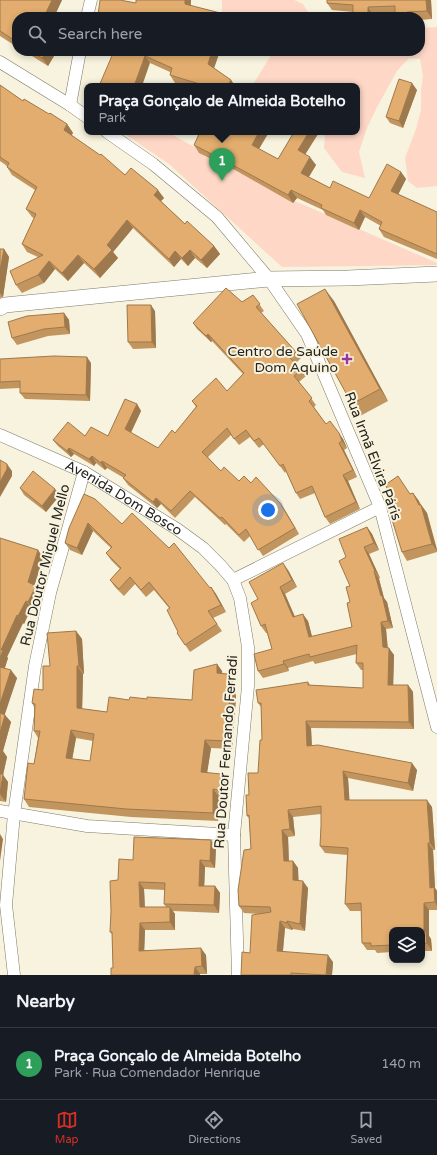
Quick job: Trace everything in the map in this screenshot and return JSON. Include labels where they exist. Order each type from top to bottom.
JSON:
[{"type":"street","points":[[88,12],[91,0]]},
{"type":"street","points":[[70,104],[79,56]]},
{"type":"street","points":[[0,62],[70,104],[84,115]]},
{"type":"street","name":"Rua Irmã Elvira Páris","points":[[111,135],[152,164],[217,217],[269,279],[307,334],[380,507],[437,727]]},
{"type":"street","points":[[0,308],[5,305],[269,279],[348,278],[437,274]]},
{"type":"street","name":"Avenida Dom Bosco","points":[[0,436],[84,472],[177,529],[203,548],[233,580]]},
{"type":"street","name":"Rua Doutor Miguel Mello","points":[[14,975],[6,905],[14,814],[38,651],[50,593],[84,472]]},
{"type":"street","points":[[233,580],[380,507]]},
{"type":"street","name":"Rua Doutor Fernando Ferradi","points":[[233,580],[240,598],[247,640],[248,686],[234,835],[238,975]]},
{"type":"street","points":[[0,811],[87,826],[234,835]]},
{"type":"shaded area","points":[[222,0],[294,0],[303,4],[308,12],[222,12]]},
{"type":"shaded area","points":[[437,27],[437,186],[417,188],[408,181],[405,158],[416,129],[421,110],[423,76],[420,59],[409,58],[397,71],[367,128],[359,152],[365,178],[342,172],[324,148],[325,135],[360,135],[360,83],[254,83],[270,56],[425,56],[425,28]]},
{"type":"shaded area","points":[[126,135],[172,135],[288,198],[437,263],[437,265],[282,267],[169,164]]},
{"type":"building","points":[[0,0],[52,0],[46,12],[12,12],[12,39],[0,31]]},
{"type":"building","points":[[100,0],[120,0],[136,3],[136,0],[185,0],[185,4],[216,12],[98,12]]},
{"type":"building","points":[[327,0],[426,0],[427,11],[395,12],[395,6],[368,7],[368,12],[353,12],[353,5],[327,3]]},
{"type":"building","points":[[112,56],[145,56],[135,83],[100,83]]},
{"type":"building","points":[[145,56],[210,56],[208,64],[231,80],[229,83],[196,83],[170,75],[172,68]]},
{"type":"building","points":[[399,79],[412,83],[399,121],[386,117]]},
{"type":"building","points":[[0,85],[23,101],[24,99],[67,124],[64,130],[100,155],[101,154],[125,175],[131,168],[158,190],[154,195],[185,224],[187,221],[214,246],[201,260],[190,250],[182,258],[175,251],[169,259],[127,220],[107,245],[112,250],[94,269],[78,255],[62,273],[49,261],[38,275],[16,285],[10,271],[43,255],[22,244],[36,214],[26,209],[37,187],[7,167],[9,163],[0,157]]},
{"type":"building","points":[[199,135],[257,135],[252,145],[278,159],[292,135],[307,135],[298,150],[310,157],[301,173],[330,188],[333,181],[369,198],[387,164],[401,172],[391,191],[437,212],[437,254],[379,229],[382,222],[360,210],[354,223],[321,208],[322,205],[291,190],[288,195],[194,145]]},
{"type":"building","points":[[0,249],[4,249],[0,271]]},
{"type":"building","points":[[226,288],[242,302],[253,295],[260,304],[256,307],[296,352],[290,358],[301,370],[294,376],[312,398],[309,401],[326,424],[330,421],[339,433],[342,441],[339,443],[353,470],[343,475],[356,502],[325,517],[312,486],[296,493],[283,464],[280,466],[259,438],[254,441],[246,430],[234,439],[227,428],[202,452],[221,471],[224,467],[239,481],[244,476],[251,483],[256,477],[280,503],[295,528],[258,550],[246,529],[239,535],[222,517],[220,518],[190,491],[171,511],[156,498],[153,502],[123,478],[126,475],[102,461],[101,463],[92,456],[89,459],[69,448],[67,451],[53,440],[68,422],[85,436],[91,427],[108,436],[125,399],[137,404],[125,429],[158,448],[172,430],[175,433],[197,406],[192,401],[216,378],[227,391],[244,373],[208,334],[206,336],[193,323]]},
{"type":"building","name":"Centro de Saúde Dom Aquino","points":[[325,289],[380,389],[352,404],[297,304]]},
{"type":"building","points":[[127,305],[151,305],[152,342],[128,342]]},
{"type":"building","points":[[64,313],[65,327],[44,329],[12,338],[8,322],[27,316]]},
{"type":"building","points":[[54,356],[87,357],[86,395],[20,393],[20,381],[0,382],[0,359]]},
{"type":"building","points":[[0,460],[7,464],[7,469],[0,482]]},
{"type":"building","points":[[33,471],[55,489],[42,506],[20,488]]},
{"type":"building","points":[[398,476],[410,494],[413,493],[419,505],[421,505],[432,544],[402,552],[390,513],[399,511],[393,497],[385,485]]},
{"type":"building","points":[[84,494],[95,499],[122,524],[132,513],[169,548],[174,543],[210,588],[211,587],[221,605],[208,611],[217,624],[185,645],[177,633],[178,632],[167,610],[170,608],[149,582],[141,590],[130,577],[119,589],[110,580],[121,568],[106,553],[112,547],[88,523],[77,548],[65,543],[69,528]]},
{"type":"building","points":[[367,527],[374,543],[364,547],[375,571],[388,621],[381,622],[383,647],[389,648],[388,685],[408,685],[409,722],[306,721],[307,746],[318,745],[412,763],[408,783],[343,771],[345,800],[427,800],[430,843],[428,843],[430,888],[434,887],[435,902],[424,903],[424,927],[389,927],[389,945],[371,946],[371,943],[362,943],[361,903],[345,904],[348,848],[320,846],[321,806],[288,810],[290,829],[282,830],[284,861],[293,861],[293,880],[303,881],[300,924],[280,921],[277,951],[328,955],[326,975],[291,973],[291,975],[241,975],[242,952],[250,953],[252,915],[271,912],[270,907],[239,906],[238,890],[244,850],[251,849],[246,795],[249,795],[248,773],[258,773],[260,740],[262,740],[261,703],[258,703],[256,690],[308,682],[308,685],[363,688],[363,663],[356,663],[357,645],[310,657],[309,654],[283,661],[284,664],[258,671],[254,654],[272,649],[265,624],[261,626],[251,603],[258,599],[249,582],[283,563],[292,580],[280,587],[293,617],[303,614],[309,637],[352,627],[347,603],[350,602],[346,587],[350,586],[339,561],[346,557],[339,539]]},
{"type":"building","points":[[0,538],[38,550],[28,582],[36,586],[28,602],[26,601],[18,616],[17,615],[1,650],[3,650],[0,658]]},
{"type":"building","points":[[76,631],[79,666],[77,666],[77,708],[107,712],[109,697],[129,700],[130,697],[147,699],[147,697],[192,700],[194,670],[217,664],[217,673],[227,674],[230,690],[227,741],[205,740],[201,772],[221,774],[219,790],[213,789],[213,813],[126,809],[24,799],[28,763],[34,764],[40,731],[34,731],[35,704],[32,703],[34,689],[43,690],[43,666],[50,666],[47,633]],"holes":[[[71,730],[94,734],[90,761],[66,758]]]},
{"type":"building","points":[[0,667],[11,670],[0,704]]},
{"type":"building","points":[[0,713],[5,715],[0,733]]},
{"type":"building","points":[[0,774],[3,774],[0,794]]},
{"type":"building","points":[[134,837],[211,840],[210,861],[200,860],[199,886],[215,886],[214,905],[164,904],[165,883],[139,882],[140,907],[170,907],[170,922],[140,923],[139,951],[201,948],[202,966],[195,967],[194,975],[111,975],[111,968],[113,968],[112,932],[110,932],[110,881],[118,880],[119,859],[133,860]]},
{"type":"building","points":[[426,931],[427,943],[425,943]]},
{"type":"place","name":"Praça Gonçalo de Almeida Botelho","points":[[222,181]]},
{"type":"place","name":"Centro de Saúde Dom Aquino","points":[[347,359]]}]
